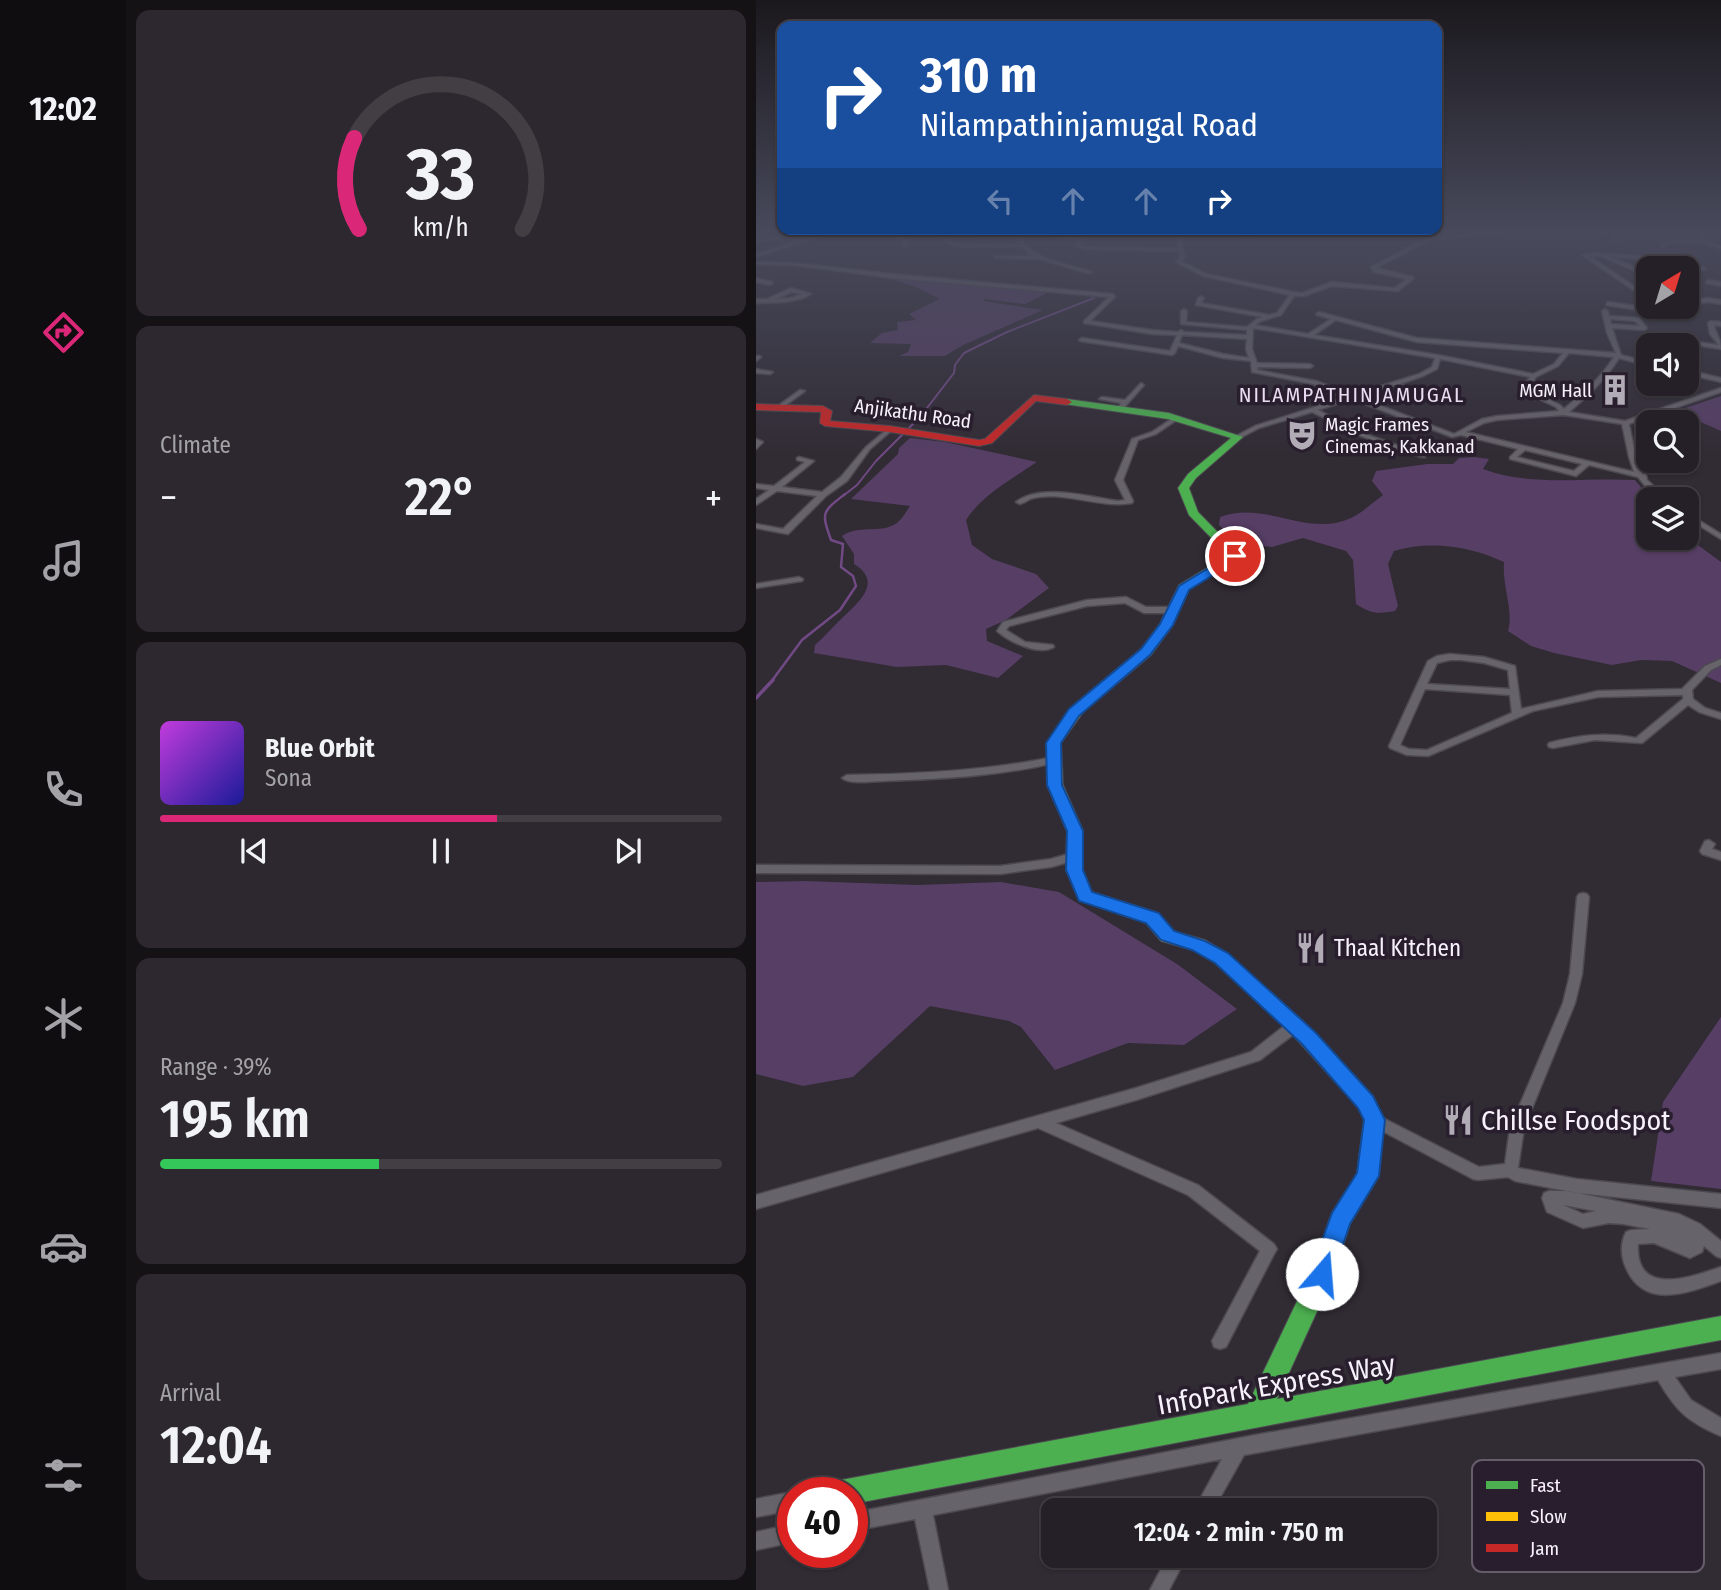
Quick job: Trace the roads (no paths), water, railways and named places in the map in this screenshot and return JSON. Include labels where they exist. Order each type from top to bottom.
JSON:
[{"type":"street","points":[[1102,306],[1086,322],[1152,332],[1250,337]]},
{"type":"street","points":[[1211,306],[1270,317]]},
{"type":"street","points":[[1251,328],[1279,314],[1284,306]]},
{"type":"street","points":[[1213,325],[1222,308]]},
{"type":"street","points":[[1607,311],[1636,310]]},
{"type":"street","points":[[1184,311],[1183,323],[1309,336],[1490,365],[1534,376]]},
{"type":"street","points":[[1564,413],[1590,391],[1619,354],[1608,326],[1607,311]]},
{"type":"street","points":[[1607,311],[1640,320],[1644,328],[1608,326]]},
{"type":"street","points":[[1319,314],[1417,340],[1616,355],[1636,361]]},
{"type":"street","points":[[1309,336],[1336,318]]},
{"type":"street","points":[[1720,344],[1713,334],[1711,323],[1721,324]]},
{"type":"street","points":[[1251,328],[1249,349],[1254,370],[1314,382],[1454,436],[1482,421],[1497,418],[1564,413],[1625,423],[1721,390]]},
{"type":"street","points":[[1082,340],[1172,353],[1181,332]]},
{"type":"street","points":[[1686,332],[1687,338],[1720,344]]},
{"type":"street","points":[[1455,359],[1469,343]]},
{"type":"street","points":[[1699,343],[1720,344]]},
{"type":"street","points":[[1176,344],[1254,363],[1310,366]]},
{"type":"street","points":[[1490,365],[1507,346]]},
{"type":"street","points":[[1564,413],[1558,406],[1524,390],[1534,376],[1556,365],[1568,351]]},
{"type":"street","points":[[1256,1415],[1322,1274],[1340,1220],[1368,1176],[1374,1120],[1366,1102],[1309,1038],[1293,1027],[1266,996],[1221,958],[1199,945],[1167,936],[1152,918],[1085,896],[1074,870],[1075,831],[1055,785],[1054,743],[1074,713],[1146,652],[1166,625],[1183,588],[1235,556],[1194,513],[1183,488],[1192,476],[1238,437],[1257,427],[1396,384],[1435,368],[1438,357]]},
{"type":"street","points":[[756,371],[770,372]]},
{"type":"street","points":[[1699,375],[1721,380]]},
{"type":"street","points":[[1396,384],[1431,397]]},
{"type":"street","points":[[1102,399],[1123,405],[1142,385]]},
{"type":"street","points":[[780,407],[802,391]]},
{"type":"street","name":"Anjikathu Road","points":[[756,407],[823,409],[827,411],[825,423],[890,429],[982,443],[988,441],[1032,399],[1123,405],[1238,437]]},
{"type":"street","points":[[1314,410],[1363,435],[1423,456]]},
{"type":"street","points":[[1020,502],[1030,496],[1045,495],[1118,503],[1129,500],[1119,480],[1130,447],[1139,436],[1154,433],[1176,418]]},
{"type":"street","points":[[1625,423],[1634,467],[1643,476],[1648,487]]},
{"type":"street","points":[[756,526],[785,532],[823,494],[844,479],[868,448],[890,429]]},
{"type":"street","points":[[1461,433],[1643,476]]},
{"type":"street","points":[[756,442],[760,442],[756,447]]},
{"type":"street","points":[[1522,449],[1512,458],[1576,474],[1586,464]]},
{"type":"street","points":[[756,503],[811,461],[799,459]]},
{"type":"street","points":[[756,486],[823,494]]},
{"type":"street","points":[[1699,523],[1721,537]]},
{"type":"street","points":[[756,586],[799,579]]},
{"type":"street","points":[[1050,647],[1023,644],[1001,631],[1006,625],[1087,603],[1126,600],[1144,610],[1174,610]]},
{"type":"street","points":[[1517,715],[1512,668],[1497,663],[1441,656],[1433,661],[1395,746],[1407,752],[1428,753],[1517,715],[1530,709],[1598,694],[1688,696]]},
{"type":"street","points":[[1721,662],[1708,668],[1687,689],[1688,696],[1702,710],[1721,716]]},
{"type":"street","points":[[1422,686],[1515,692]]},
{"type":"street","points":[[1553,745],[1588,736],[1608,735],[1638,741],[1688,696]]},
{"type":"street","points":[[847,778],[980,774],[1054,760]]},
{"type":"street","points":[[1709,844],[1706,851],[1721,856]]},
{"type":"street","points":[[756,869],[988,871],[1024,868],[1074,856]]},
{"type":"street","points":[[1583,897],[1576,974],[1569,1003],[1517,1128],[1511,1170],[1515,1175],[1588,1186],[1721,1201]]},
{"type":"street","points":[[756,1202],[1255,1056],[1293,1027]]},
{"type":"street","points":[[1374,1120],[1478,1174],[1511,1170]]},
{"type":"street","points":[[1037,1121],[1193,1190],[1269,1250],[1220,1341]]},
{"type":"street","points":[[1588,1186],[1593,1204]]},
{"type":"street","points":[[1721,1251],[1695,1229],[1679,1221],[1568,1198],[1549,1198],[1552,1207],[1583,1221],[1608,1214],[1663,1226],[1692,1237],[1697,1247],[1689,1251],[1654,1236],[1631,1237],[1628,1248],[1632,1268],[1645,1283],[1671,1288],[1721,1275]]},
{"type":"street","name":"InfoPark Express Way","points":[[868,1488],[1721,1328]]},
{"type":"street","points":[[868,1519],[1238,1448],[1721,1361]]},
{"type":"street","points":[[1662,1371],[1680,1402],[1692,1414],[1721,1427]]},
{"type":"street","points":[[1210,1498],[1238,1448]]},
{"type":"street","points":[[756,1508],[777,1504]]},
{"type":"street","points":[[922,1507],[939,1590]]},
{"type":"street","points":[[756,1541],[777,1537]]},
{"type":"street","points":[[1159,1590],[1171,1568]]},
{"type":"waterway","points":[[843,496],[857,485],[876,461],[920,417],[954,373],[955,365],[964,353],[1007,332],[1073,306]]},
{"type":"waterway","points":[[771,682],[802,640],[840,610],[856,586],[853,576],[841,567],[843,544],[831,540],[825,518],[828,509],[845,494]]},
{"type":"waterway","points":[[756,698],[773,680]]},
{"type":"place","name":"MGM Hall","points":[[1615,390]]},
{"type":"place","name":"Magic Frames Cinemas, Kakkanad","points":[[1302,435]]},
{"type":"place","name":"Thaal Kitchen","points":[[1311,948]]},
{"type":"place","name":"Chillse Foodspot","points":[[1458,1120]]},
{"type":"district","name":"NILAMPATHINJAMUGAL","points":[[1352,395]]}]
